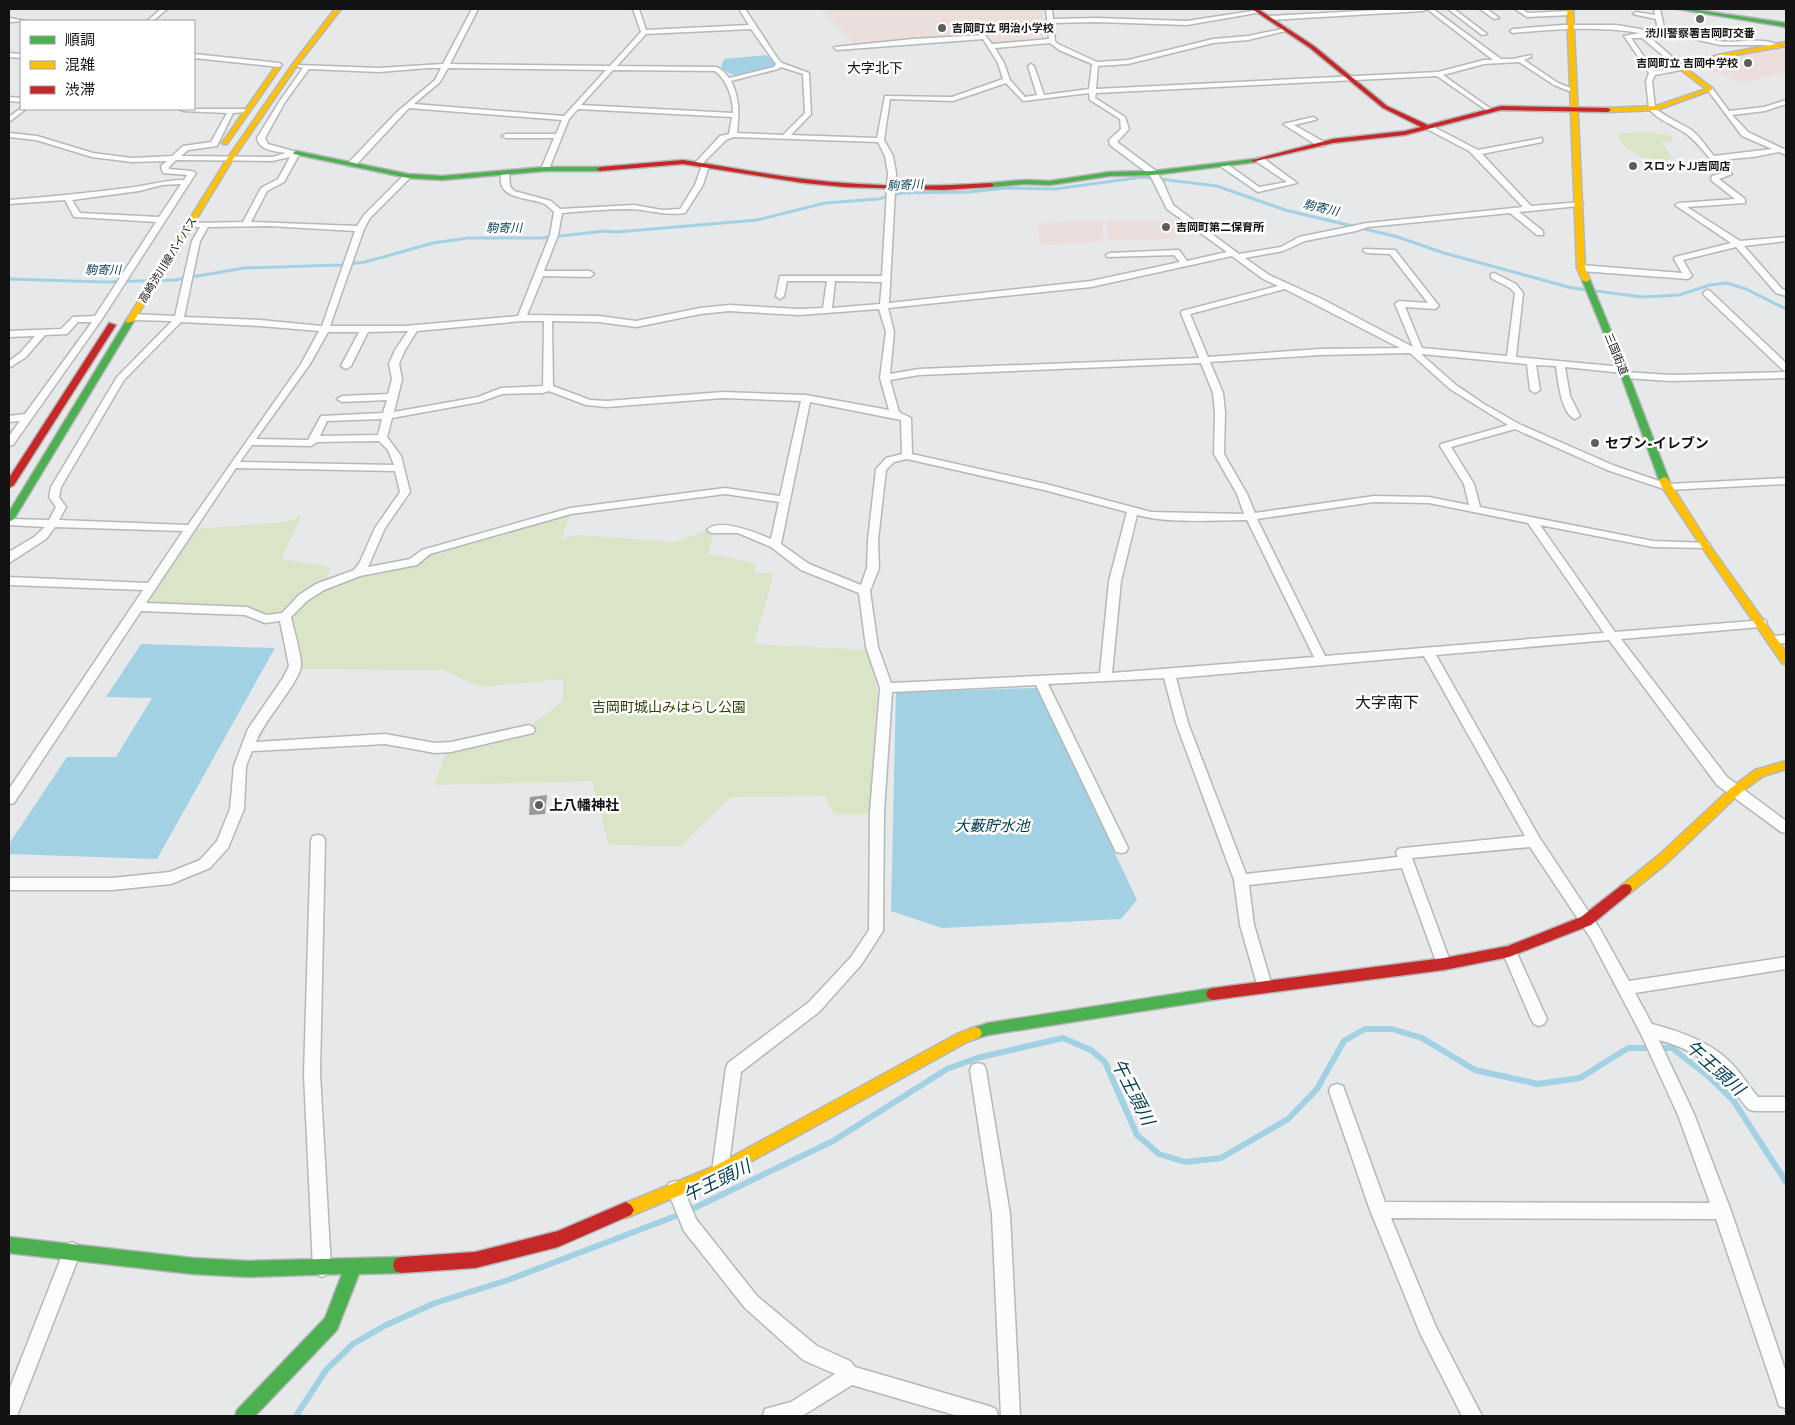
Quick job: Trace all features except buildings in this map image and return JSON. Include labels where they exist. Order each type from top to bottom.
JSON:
[{"type":"street","points":[[151,20],[164,9]]},
{"type":"street","name":"高崎渋川線バイパス","points":[[9,521],[230,159],[294,66],[338,9]]},
{"type":"street","points":[[352,164],[389,122],[438,81],[475,9]]},
{"type":"street","points":[[636,9],[644,32]]},
{"type":"street","points":[[742,9],[767,46],[768,54],[780,64],[806,73],[808,114],[785,137]]},
{"type":"street","points":[[1049,9],[1052,41],[1063,51],[1089,58],[1095,64],[1128,62],[1212,40],[1248,38],[1287,30]]},
{"type":"street","points":[[1332,9],[1338,14]]},
{"type":"street","points":[[1051,21],[1096,20],[1187,23],[1261,13],[1338,14],[1375,10],[1424,9]]},
{"type":"street","points":[[1430,9],[1499,61]]},
{"type":"street","points":[[1451,9],[1484,34]]},
{"type":"street","points":[[1483,9],[1496,18]]},
{"type":"street","points":[[1518,9],[1527,15],[1570,11]]},
{"type":"street","points":[[1657,9],[1663,33]]},
{"type":"street","points":[[1681,9],[1786,25]]},
{"type":"street","name":"三国街道","points":[[1570,11],[1581,268],[1624,372],[1667,487],[1705,545],[1762,623],[1786,660]]},
{"type":"street","points":[[1261,13],[1332,62],[1384,107],[1427,126],[1476,153],[1529,209]]},
{"type":"street","points":[[1636,14],[1658,17]]},
{"type":"street","points":[[1616,20],[1616,27]]},
{"type":"street","points":[[545,169],[566,118],[644,32],[754,27]]},
{"type":"street","points":[[1513,31],[1571,27],[1616,27],[1643,33],[1683,69],[1710,89],[1737,126],[1746,134],[1783,151]]},
{"type":"street","points":[[1652,73],[1627,36],[1643,33],[1663,33],[1686,35],[1720,43],[1782,45]]},
{"type":"street","points":[[837,48],[985,37],[1001,63],[1007,80],[1023,99],[1092,90],[1438,74],[1484,62],[1520,59],[1530,56]]},
{"type":"street","points":[[990,46],[1052,41]]},
{"type":"street","points":[[1652,73],[1683,69],[1718,57],[1782,45]]},
{"type":"street","points":[[195,56],[282,61]]},
{"type":"street","points":[[1520,59],[1556,84],[1574,91]]},
{"type":"street","points":[[213,162],[246,111],[282,61]]},
{"type":"street","points":[[728,80],[776,68],[780,64]]},
{"type":"street","points":[[1095,64],[1092,99],[1123,118],[1125,129],[1113,140],[1114,143],[1158,178],[1163,198],[1170,207],[1266,277],[1412,350],[1452,387],[1516,426],[1611,468],[1667,487],[1786,481]]},
{"type":"street","points":[[294,66],[378,70],[444,67],[717,69],[723,72],[728,80],[736,115],[732,134]]},
{"type":"street","points":[[1030,66],[1041,97]]},
{"type":"street","points":[[307,67],[282,102],[261,138],[262,144],[265,146],[408,176],[456,178],[545,169],[598,169],[682,162],[804,181],[845,185],[974,187],[1002,184],[1050,183],[1109,174],[1153,173],[1224,166],[1260,160],[1321,144],[1405,133],[1489,110],[1514,107],[1652,109],[1710,89]]},
{"type":"street","points":[[1652,73],[1649,81],[1652,109],[1665,120],[1698,140],[1702,148],[1728,175],[1715,178],[1714,180],[1742,201],[1679,205],[1738,244],[1779,291],[1786,293]]},
{"type":"street","points":[[1438,74],[1489,110]]},
{"type":"street","points":[[896,414],[884,378],[890,332],[882,306],[886,279],[892,173],[889,156],[880,140],[887,97],[953,99],[1007,80]]},
{"type":"street","points":[[203,110],[216,101]]},
{"type":"street","points":[[1729,113],[1765,109],[1786,102]]},
{"type":"street","points":[[409,106],[566,118]]},
{"type":"street","points":[[576,107],[736,115]]},
{"type":"street","points":[[9,120],[22,110]]},
{"type":"street","points":[[195,110],[246,111]]},
{"type":"street","points":[[9,443],[98,318],[192,173],[166,171],[164,169],[186,148],[214,144],[231,111]]},
{"type":"street","points":[[1313,119],[1287,124],[1321,144]]},
{"type":"street","points":[[505,173],[506,186],[511,193],[548,203],[558,211],[620,207],[662,212],[682,211],[699,185],[702,164],[723,138],[732,134],[880,140]]},
{"type":"street","points":[[9,135],[37,138],[92,155],[132,160],[174,158],[213,162],[230,159],[272,159],[296,153]]},
{"type":"street","points":[[506,136],[559,136]]},
{"type":"street","points":[[1476,153],[1539,140]]},
{"type":"street","points":[[1712,158],[1783,151]]},
{"type":"street","points":[[246,224],[264,190],[281,180],[296,153]]},
{"type":"street","points":[[1224,166],[1258,190],[1292,183],[1260,160]]},
{"type":"street","points":[[9,799],[233,465],[305,364],[325,330],[360,228],[367,217],[408,176]]},
{"type":"street","points":[[9,202],[67,198],[139,189],[159,183],[186,182]]},
{"type":"street","points":[[67,198],[77,215],[162,220]]},
{"type":"street","points":[[133,317],[260,323],[325,330],[364,330],[522,318],[548,320],[599,319],[636,324],[700,310],[730,308],[800,312],[827,311],[1091,284],[1185,263],[1236,254],[1283,249],[1302,239],[1360,227],[1579,204]]},
{"type":"street","points":[[522,318],[554,235],[558,211]]},
{"type":"street","points":[[1512,211],[1540,233]]},
{"type":"street","points":[[190,224],[360,228]]},
{"type":"street","points":[[9,559],[17,549],[39,538],[53,524],[61,507],[54,497],[56,486],[120,379],[179,319],[196,241],[205,225]]},
{"type":"street","points":[[1581,268],[1688,276],[1678,259],[1738,244],[1786,239]]},
{"type":"street","points":[[1367,251],[1392,252],[1435,306],[1399,304],[1418,348],[1412,350]]},
{"type":"street","points":[[1110,255],[1176,252],[1185,263]]},
{"type":"street","points":[[538,273],[590,274]]},
{"type":"street","points":[[1494,276],[1513,286],[1518,293],[1511,359]]},
{"type":"street","points":[[780,296],[784,278],[886,279]]},
{"type":"street","points":[[827,311],[831,279]]},
{"type":"street","points":[[1286,286],[1185,314],[1206,360],[1218,393],[1220,413],[1219,454],[1242,494],[1251,517],[1321,660]]},
{"type":"street","points":[[1708,293],[1786,368]]},
{"type":"street","points":[[9,484],[120,312]]},
{"type":"street","points":[[9,334],[64,332],[76,319],[98,318]]},
{"type":"street","points":[[548,320],[548,387]]},
{"type":"street","points":[[382,438],[386,416],[397,379],[394,364],[400,350],[415,327]]},
{"type":"street","points":[[346,366],[364,330]]},
{"type":"street","points":[[9,366],[23,355],[42,333]]},
{"type":"street","points":[[884,378],[919,372],[1206,360],[1320,352],[1412,350],[1560,364],[1671,378],[1786,376]]},
{"type":"street","points":[[1531,361],[1535,390]]},
{"type":"street","points":[[1560,364],[1565,396],[1574,416]]},
{"type":"street","points":[[249,442],[311,443],[324,418],[386,416],[480,399],[500,391],[543,390],[548,387]]},
{"type":"street","points":[[548,387],[589,403],[607,404],[723,395],[806,398],[896,414],[906,418],[907,456]]},
{"type":"street","points":[[342,399],[392,397]]},
{"type":"street","points":[[775,545],[806,398]]},
{"type":"street","points":[[9,419],[26,417]]},
{"type":"street","points":[[1476,510],[1469,484],[1446,446],[1516,426]]},
{"type":"street","points":[[313,439],[382,438],[389,443],[400,462],[399,468],[406,492],[380,528],[365,563],[358,573]]},
{"type":"street","points":[[720,1171],[734,1068],[814,1007],[856,960],[876,931],[877,812],[886,688],[872,647],[864,592],[873,568],[873,540],[881,470],[890,460],[907,456],[1046,486],[1134,510],[1174,517],[1251,517],[1374,499],[1429,500],[1653,544],[1705,545]]},
{"type":"street","points":[[233,465],[399,468]]},
{"type":"street","points":[[138,607],[247,611],[266,619],[285,616],[303,598],[320,588],[358,573],[413,562],[426,552],[570,511],[725,491],[786,500]]},
{"type":"street","points":[[1106,677],[1115,581],[1134,510]]},
{"type":"street","points":[[9,521],[191,528]]},
{"type":"street","points":[[1532,521],[1613,637],[1722,781],[1786,828]]},
{"type":"street","points":[[712,530],[739,530],[775,545],[805,567],[864,592]]},
{"type":"street","points":[[9,581],[152,588]]},
{"type":"street","points":[[9,884],[112,884],[171,878],[205,864],[223,844],[236,809],[240,766],[254,729],[288,680],[295,666],[285,616]]},
{"type":"street","points":[[886,688],[1170,674],[1762,623]]},
{"type":"street","points":[[1773,640],[1786,639]]},
{"type":"street","points":[[1428,652],[1534,841],[1595,933],[1647,1030],[1686,1114],[1722,1210],[1786,1399]]},
{"type":"street","points":[[1170,674],[1182,723],[1240,880],[1248,925],[1264,986]]},
{"type":"street","points":[[1040,680],[1121,848]]},
{"type":"street","points":[[247,747],[385,739],[435,748],[451,747],[529,730]]},
{"type":"street","points":[[9,1245],[72,1250],[193,1266],[249,1269],[353,1268],[475,1260],[558,1239],[678,1196],[962,1038],[988,1028],[1264,986],[1444,964],[1509,951],[1586,921],[1663,859],[1735,791],[1758,773],[1786,766]]},
{"type":"street","points":[[318,840],[312,1074],[322,1268]]},
{"type":"street","points":[[1444,964],[1403,853],[1534,841]]},
{"type":"street","points":[[1240,880],[1407,862]]},
{"type":"street","points":[[1509,951],[1538,1019]]},
{"type":"street","points":[[1626,988],[1786,963]]},
{"type":"street","points":[[1647,1030],[1676,1037],[1693,1045],[1719,1062],[1754,1104],[1786,1104]]},
{"type":"street","points":[[978,1070],[1001,1214],[1010,1416]]},
{"type":"street","points":[[1337,1091],[1379,1210],[1429,1333],[1472,1416]]},
{"type":"street","points":[[678,1196],[690,1225],[751,1302],[810,1353],[843,1368],[850,1374],[988,1416]]},
{"type":"street","points":[[1379,1210],[1722,1210]]},
{"type":"street","points":[[9,1412],[72,1250]]},
{"type":"street","points":[[243,1416],[330,1324],[353,1268]]},
{"type":"street","points":[[772,1416],[795,1410],[850,1374]]},
{"type":"shaded area","name":"吉岡町立 明治小学校","points":[[820,9],[1042,9],[1048,40],[993,44],[989,36],[908,40],[857,46]]},
{"type":"shaded area","name":"吉岡町立 吉岡中学校","points":[[1786,46],[1786,72],[1743,83],[1700,67],[1737,55]]},
{"type":"shaded area","points":[[1102,220],[1104,241],[1040,246],[1038,223]]},
{"type":"shaded area","points":[[1185,220],[1203,234],[1175,237],[1175,239],[1108,241],[1105,221]]},
{"type":"green space","points":[[1644,132],[1670,135],[1674,142],[1661,141],[1670,155],[1675,158],[1658,161],[1644,158],[1630,151],[1618,139],[1620,134]]},
{"type":"green space","name":"吉岡町城山みはらし公園","points":[[570,514],[561,540],[576,535],[675,542],[715,528],[708,554],[756,563],[754,573],[774,573],[754,644],[868,650],[877,690],[870,814],[834,815],[825,796],[731,797],[681,846],[609,845],[592,781],[434,785],[450,744],[533,724],[563,701],[563,679],[480,687],[443,670],[300,669],[301,664],[297,657],[289,616],[267,617],[143,605],[194,529],[286,522],[301,516],[281,559],[330,567],[327,580],[331,584]]},
{"type":"water","points":[[766,55],[778,65],[775,68],[753,74],[739,75],[727,72],[721,67],[724,59]]},
{"type":"water","points":[[141,644],[275,648],[157,859],[9,854],[9,844],[67,757],[116,757],[152,698],[106,697]]},
{"type":"water","name":"大藪貯水池","points":[[1037,688],[1137,900],[1121,919],[942,928],[891,911],[896,692]]},
{"type":"waterway","name":"駒寄川","points":[[9,279],[105,282],[174,280],[244,268],[340,265],[365,262],[433,243],[468,238],[542,238],[605,231],[617,232],[757,220],[825,203],[878,199],[901,193],[970,192],[1005,188],[1055,189],[1143,177],[1217,186],[1285,210],[1398,237],[1444,253],[1572,288],[1643,297],[1679,295],[1710,285],[1727,283],[1746,289],[1786,309]]},
{"type":"waterway","name":"午王頭川","points":[[688,1211],[833,1141],[947,1069],[977,1058],[1063,1038],[1091,1050],[1105,1062],[1137,1135],[1159,1154],[1185,1162],[1221,1158],[1288,1119],[1317,1089],[1344,1041],[1365,1029],[1392,1029],[1422,1038],[1475,1070],[1538,1084],[1580,1078],[1628,1048],[1672,1048],[1708,1076],[1733,1100],[1786,1182]]},
{"type":"waterway","name":"午王頭川","points":[[296,1416],[326,1370],[353,1344],[384,1326],[435,1303],[508,1280],[681,1214]]},
{"type":"traffic: fast","points":[[1681,9],[1786,25]]},
{"type":"traffic: fast","points":[[296,153],[408,176],[442,178],[545,169],[600,169]]},
{"type":"traffic: fast","points":[[991,185],[1025,182],[1050,183],[1109,174],[1153,173],[1254,161]]},
{"type":"traffic: fast","points":[[1586,280],[1623,370],[1664,480]]},
{"type":"traffic: fast","points":[[9,519],[130,321]]},
{"type":"traffic: fast","points":[[975,1033],[988,1029],[1213,994]]},
{"type":"traffic: fast","points":[[9,1245],[193,1266],[249,1269],[401,1265]]},
{"type":"traffic: fast","points":[[243,1416],[331,1324],[353,1268]]},
{"type":"traffic: slow","points":[[130,321],[230,159],[294,66],[338,9]]},
{"type":"traffic: slow","points":[[1570,9],[1581,268],[1586,280]]},
{"type":"traffic: slow","points":[[1683,69],[1718,57],[1786,44]]},
{"type":"traffic: slow","points":[[225,143],[277,68]]},
{"type":"traffic: slow","points":[[1608,110],[1657,108],[1710,89],[1683,69]]},
{"type":"traffic: slow","points":[[1664,480],[1705,545],[1786,660]]},
{"type":"traffic: slow","points":[[1626,889],[1663,859],[1735,791],[1759,773],[1786,765]]},
{"type":"traffic: slow","points":[[626,1210],[720,1171],[962,1038],[975,1033]]},
{"type":"traffic: jam","points":[[1255,9],[1312,47],[1385,107],[1427,127]]},
{"type":"traffic: jam","points":[[1254,161],[1333,141],[1405,133],[1501,108],[1608,110]]},
{"type":"traffic: jam","points":[[600,169],[683,162],[804,181],[845,185],[942,188],[991,185]]},
{"type":"traffic: jam","points":[[9,485],[112,325]]},
{"type":"traffic: jam","points":[[1213,994],[1444,964],[1509,951],[1586,921],[1626,889]]},
{"type":"traffic: jam","points":[[401,1265],[475,1260],[558,1239],[626,1210]]},
{"type":"place","name":"渋川警察署吉岡町交番","points":[[1700,19]]},
{"type":"place","name":"吉岡町立 明治小学校","points":[[942,28]]},
{"type":"place","name":"吉岡町立 吉岡中学校","points":[[1748,63]]},
{"type":"place","name":"スロットJJ吉岡店","points":[[1633,166]]},
{"type":"place","name":"吉岡町第二保育所","points":[[1166,227]]},
{"type":"place","name":"セブン-イレブン","points":[[1595,443]]},
{"type":"place","name":"上八幡神社","points":[[539,805]]},
{"type":"district","name":"大字北下","points":[[875,68]]},
{"type":"district","name":"大字南下","points":[[1387,703]]}]
